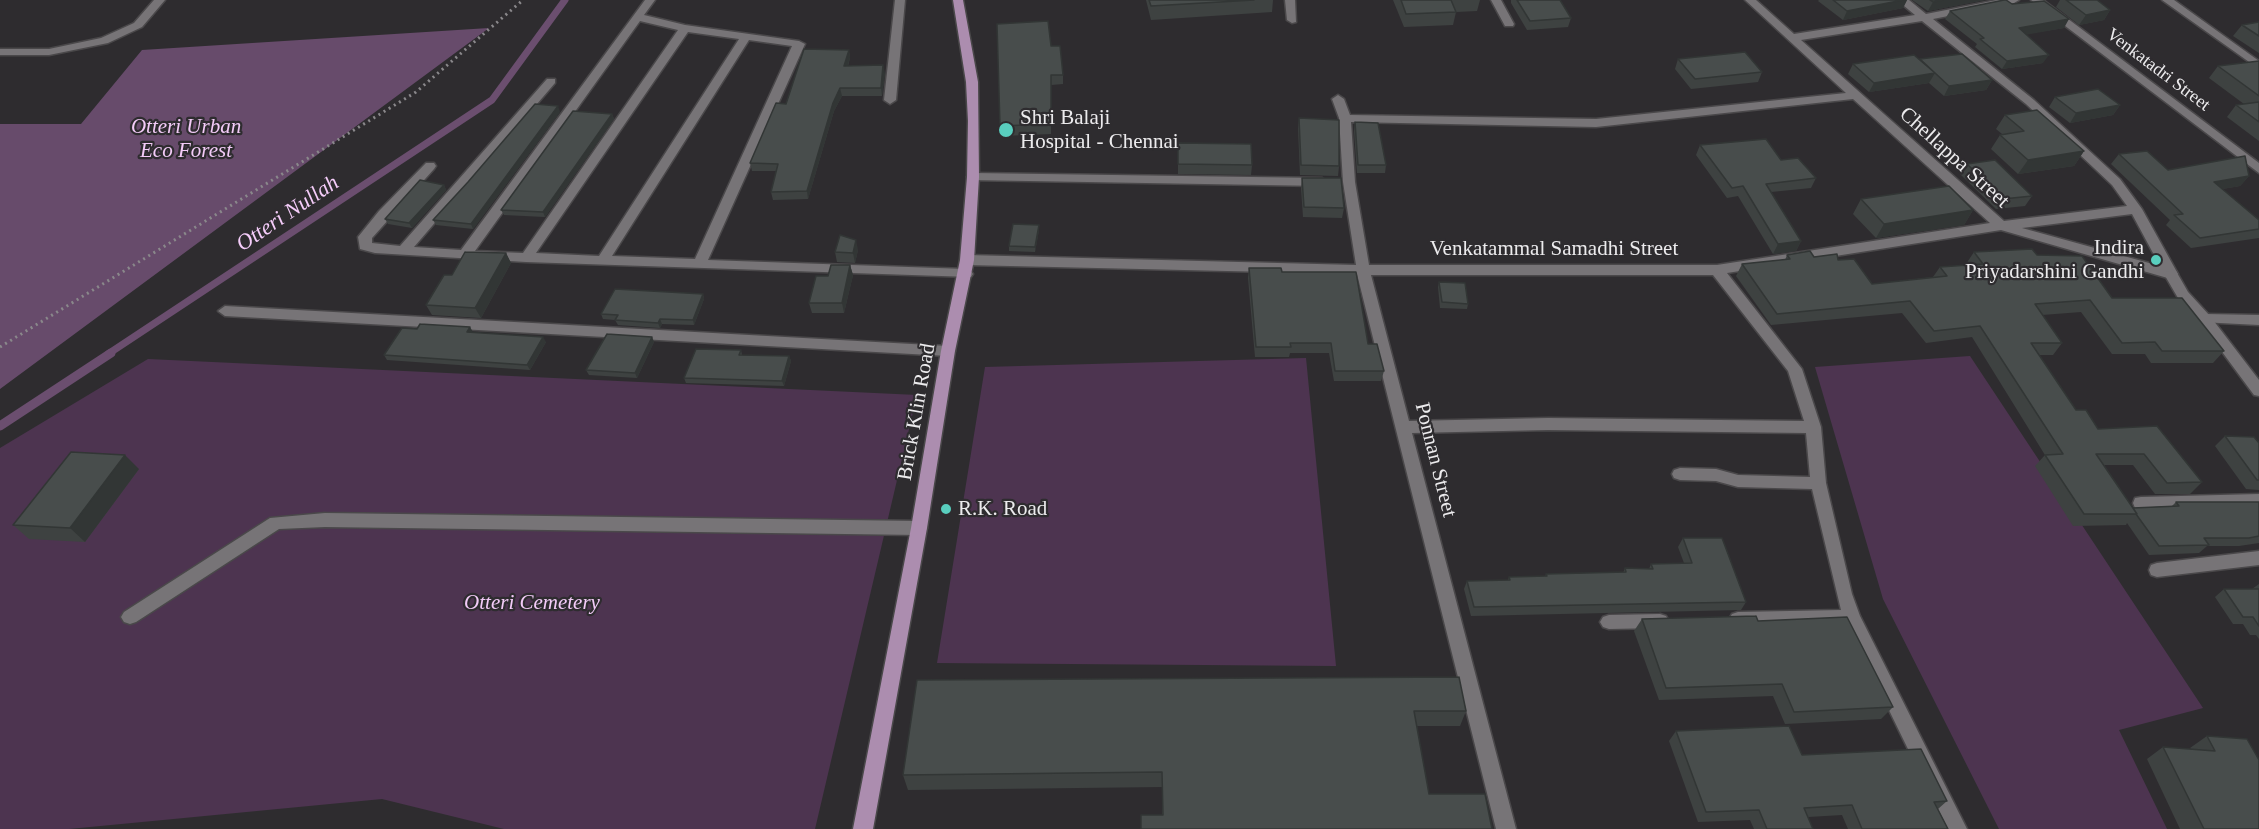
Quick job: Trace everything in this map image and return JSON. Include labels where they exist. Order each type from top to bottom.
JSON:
[{"type":"main road","name":"Brick Klin Road","points":[[863,829],[919,528],[948,351],[967,267],[973,177],[972,82],[958,0]]},
{"type":"street","points":[[0,52],[49,52],[104,41],[138,25],[160,0]]},
{"type":"street","points":[[465,255],[650,0]]},
{"type":"street","points":[[890,100],[900,0]]},
{"type":"street","points":[[1290,0],[1292,20]]},
{"type":"street","points":[[1496,0],[1509,24]]},
{"type":"street","name":"Chellappa Street","points":[[1750,0],[2001,226],[2171,274]]},
{"type":"street","points":[[1902,0],[2030,102],[2116,182],[2136,209],[2183,296],[2205,319],[2259,391]]},
{"type":"street","points":[[1791,38],[1926,17],[2014,0]]},
{"type":"street","name":"Venkatadri Street","points":[[2036,0],[2259,169]]},
{"type":"street","points":[[2167,0],[2259,66]]},
{"type":"street","points":[[636,17],[685,28],[799,44],[700,263]]},
{"type":"street","points":[[526,258],[685,28]]},
{"type":"street","points":[[602,261],[746,37]]},
{"type":"street","points":[[403,251],[551,81]]},
{"type":"street","points":[[1345,118],[1596,123],[1856,95]]},
{"type":"street","name":"Ponnan Street","points":[[1338,99],[1345,118],[1349,182],[1363,270],[1506,829]]},
{"type":"street","name":"Venkatammal Samadhi Street","points":[[430,166],[365,237],[364,246],[375,249],[465,255],[700,263],[1363,270],[1717,270],[2001,226],[2136,209]]},
{"type":"street","points":[[973,177],[1349,182]]},
{"type":"street","points":[[1717,270],[1796,369],[1813,427],[1818,483],[1844,594],[1852,617],[1957,829]]},
{"type":"street","points":[[225,311],[948,351]]},
{"type":"street","points":[[2205,319],[2259,320]]},
{"type":"street","points":[[1405,427],[1548,424],[1813,427]]},
{"type":"street","points":[[1680,474],[1716,475],[1738,480],[1818,483]]},
{"type":"street","points":[[2141,503],[2259,500]]},
{"type":"street","points":[[130,617],[276,523],[325,520],[919,528]]},
{"type":"street","points":[[2157,570],[2259,558]]},
{"type":"street","points":[[1725,620],[1852,617]]},
{"type":"street","points":[[1609,622],[1678,620]]},
{"type":"path","points":[[0,347],[416,92],[523,0]]},
{"type":"green space","name":"Otteri Urban Eco Forest","points":[[489,28],[0,389],[0,124],[81,124],[142,50]]},
{"type":"green space","points":[[1970,356],[2203,708],[2119,730],[2167,829],[1999,829],[1883,599],[1815,367]]},
{"type":"green space","points":[[1306,358],[1336,666],[937,663],[985,367]]},
{"type":"green space","name":"Otteri Cemetery","points":[[148,359],[917,395],[815,829],[504,829],[382,799],[69,829],[0,829],[0,448]]},
{"type":"building","points":[[1149,0],[1254,0],[1151,6]]},
{"type":"building","points":[[1401,0],[1451,0],[1456,12],[1406,14]]},
{"type":"building","points":[[1517,0],[1560,0],[1571,18],[1530,21]]},
{"type":"building","points":[[1833,0],[1903,0],[1847,11]]},
{"type":"building","points":[[2006,0],[2012,4],[2044,1],[2069,19],[2019,28],[2049,55],[2007,61],[1980,39],[1984,38],[1950,11]]},
{"type":"building","points":[[2066,0],[2097,0],[2110,10],[2086,15]]},
{"type":"building","points":[[1048,21],[1051,46],[1060,46],[1063,75],[1051,75],[1051,124],[1000,126],[997,24]]},
{"type":"building","points":[[2259,22],[2259,36],[2242,25]]},
{"type":"building","points":[[804,49],[849,50],[844,66],[883,65],[881,88],[840,88],[833,103],[807,191],[771,192],[778,164],[750,163],[776,103],[786,104]]},
{"type":"building","points":[[1745,52],[1762,72],[1695,79],[1678,59]]},
{"type":"building","points":[[1962,54],[1992,80],[1949,86],[1920,59]]},
{"type":"building","points":[[1914,55],[1935,73],[1874,83],[1853,64]]},
{"type":"building","points":[[2259,61],[2259,96],[2218,66]]},
{"type":"building","points":[[2098,89],[2120,105],[2076,113],[2055,97]]},
{"type":"building","points":[[2259,102],[2259,122],[2236,105]]},
{"type":"building","points":[[535,104],[558,106],[471,224],[433,220],[468,182]]},
{"type":"building","points":[[2037,110],[2084,151],[2028,160],[2000,135],[2024,131],[2005,115]]},
{"type":"building","points":[[573,111],[612,114],[543,212],[501,210]]},
{"type":"building","points":[[1299,118],[1339,120],[1339,166],[1301,165]]},
{"type":"building","points":[[1355,122],[1378,123],[1386,165],[1358,165]]},
{"type":"building","points":[[1766,139],[1781,160],[1798,158],[1816,178],[1766,184],[1801,241],[1778,244],[1743,186],[1732,188],[1700,145]]},
{"type":"building","points":[[1178,143],[1251,144],[1252,165],[1178,164]]},
{"type":"building","points":[[2147,151],[2168,170],[2245,156],[2249,176],[2214,182],[2259,220],[2259,229],[2200,238],[2174,215],[2183,214],[2119,154]]},
{"type":"building","points":[[1995,160],[2032,196],[2003,199],[1967,164]]},
{"type":"building","points":[[1302,178],[1341,178],[1344,208],[1304,207]]},
{"type":"building","points":[[420,180],[444,185],[409,223],[385,219]]},
{"type":"building","points":[[1949,186],[1973,210],[1884,224],[1861,199]]},
{"type":"building","points":[[1013,224],[1039,225],[1035,247],[1009,246]]},
{"type":"building","points":[[840,235],[856,240],[853,253],[835,252]]},
{"type":"building","points":[[2032,249],[2037,255],[2082,256],[2112,298],[2182,298],[2224,351],[2162,351],[2155,342],[2122,343],[2090,300],[2035,304],[2062,343],[2031,343],[2076,410],[2086,410],[2098,429],[2157,426],[2202,482],[2167,483],[2144,454],[2096,454],[2137,514],[2084,514],[2045,455],[2063,454],[1980,326],[1934,331],[1910,301],[1777,314],[1742,264],[1790,259],[1787,255],[1810,251],[1814,257],[1837,254],[1838,260],[1854,259],[1872,284],[1947,276],[1940,267],[1983,264],[1974,252]]},
{"type":"building","points":[[465,252],[506,253],[475,308],[426,305],[444,275],[452,275]]},
{"type":"building","points":[[831,265],[850,265],[842,303],[809,303],[816,276],[828,276]]},
{"type":"building","points":[[1249,268],[1281,268],[1282,272],[1356,272],[1368,344],[1377,344],[1384,371],[1335,371],[1331,343],[1290,343],[1291,347],[1256,347]]},
{"type":"building","points":[[1439,282],[1465,283],[1468,304],[1442,302]]},
{"type":"building","points":[[615,289],[703,294],[693,320],[660,319],[658,323],[615,320],[618,315],[601,314]]},
{"type":"building","points":[[420,324],[470,327],[467,332],[543,337],[527,365],[384,355],[402,328],[417,329]]},
{"type":"building","points":[[607,334],[652,337],[635,373],[586,370]]},
{"type":"building","points":[[696,349],[741,350],[739,355],[789,356],[782,381],[684,378]]},
{"type":"building","points":[[2225,436],[2254,437],[2259,443],[2259,480],[2257,480]]},
{"type":"building","points":[[71,452],[125,455],[70,528],[13,525]]},
{"type":"building","points":[[2176,502],[2259,502],[2259,536],[2204,538],[2209,545],[2159,546],[2133,508],[2179,506]]},
{"type":"building","points":[[1683,538],[1722,538],[1746,602],[1474,607],[1467,581],[1510,580],[1509,577],[1547,576],[1546,574],[1626,572],[1625,568],[1653,569],[1651,564],[1692,563]]},
{"type":"building","points":[[2224,589],[2259,589],[2259,626],[2253,617],[2243,617]]},
{"type":"building","points":[[1756,616],[1758,621],[1847,617],[1893,707],[1794,712],[1782,684],[1666,688],[1642,619]]},
{"type":"building","points":[[1459,677],[1466,711],[1414,711],[1429,794],[1485,794],[1492,829],[1141,829],[1141,815],[1163,815],[1162,772],[903,775],[917,680]]},
{"type":"building","points":[[1789,726],[1802,755],[1921,749],[1947,801],[1934,802],[1948,829],[1862,829],[1852,805],[1804,808],[1813,829],[1767,829],[1759,810],[1706,812],[1676,731]]},
{"type":"building","points":[[2207,736],[2247,739],[2259,760],[2259,829],[2204,829],[2163,747],[2215,751]]},
{"type":"waterway","name":"Otteri Nullah","points":[[108,354],[492,100],[565,0]]},
{"type":"waterway","name":"Otteri Nullah","points":[[0,426],[111,353]]},
{"type":"place","name":"Shri Balaji Hospital - Chennai","points":[[1006,130]]},
{"type":"place","name":"Indira Priyadarshini Gandhi","points":[[2156,260]]},
{"type":"place","name":"R.K. Road","points":[[946,509]]}]
